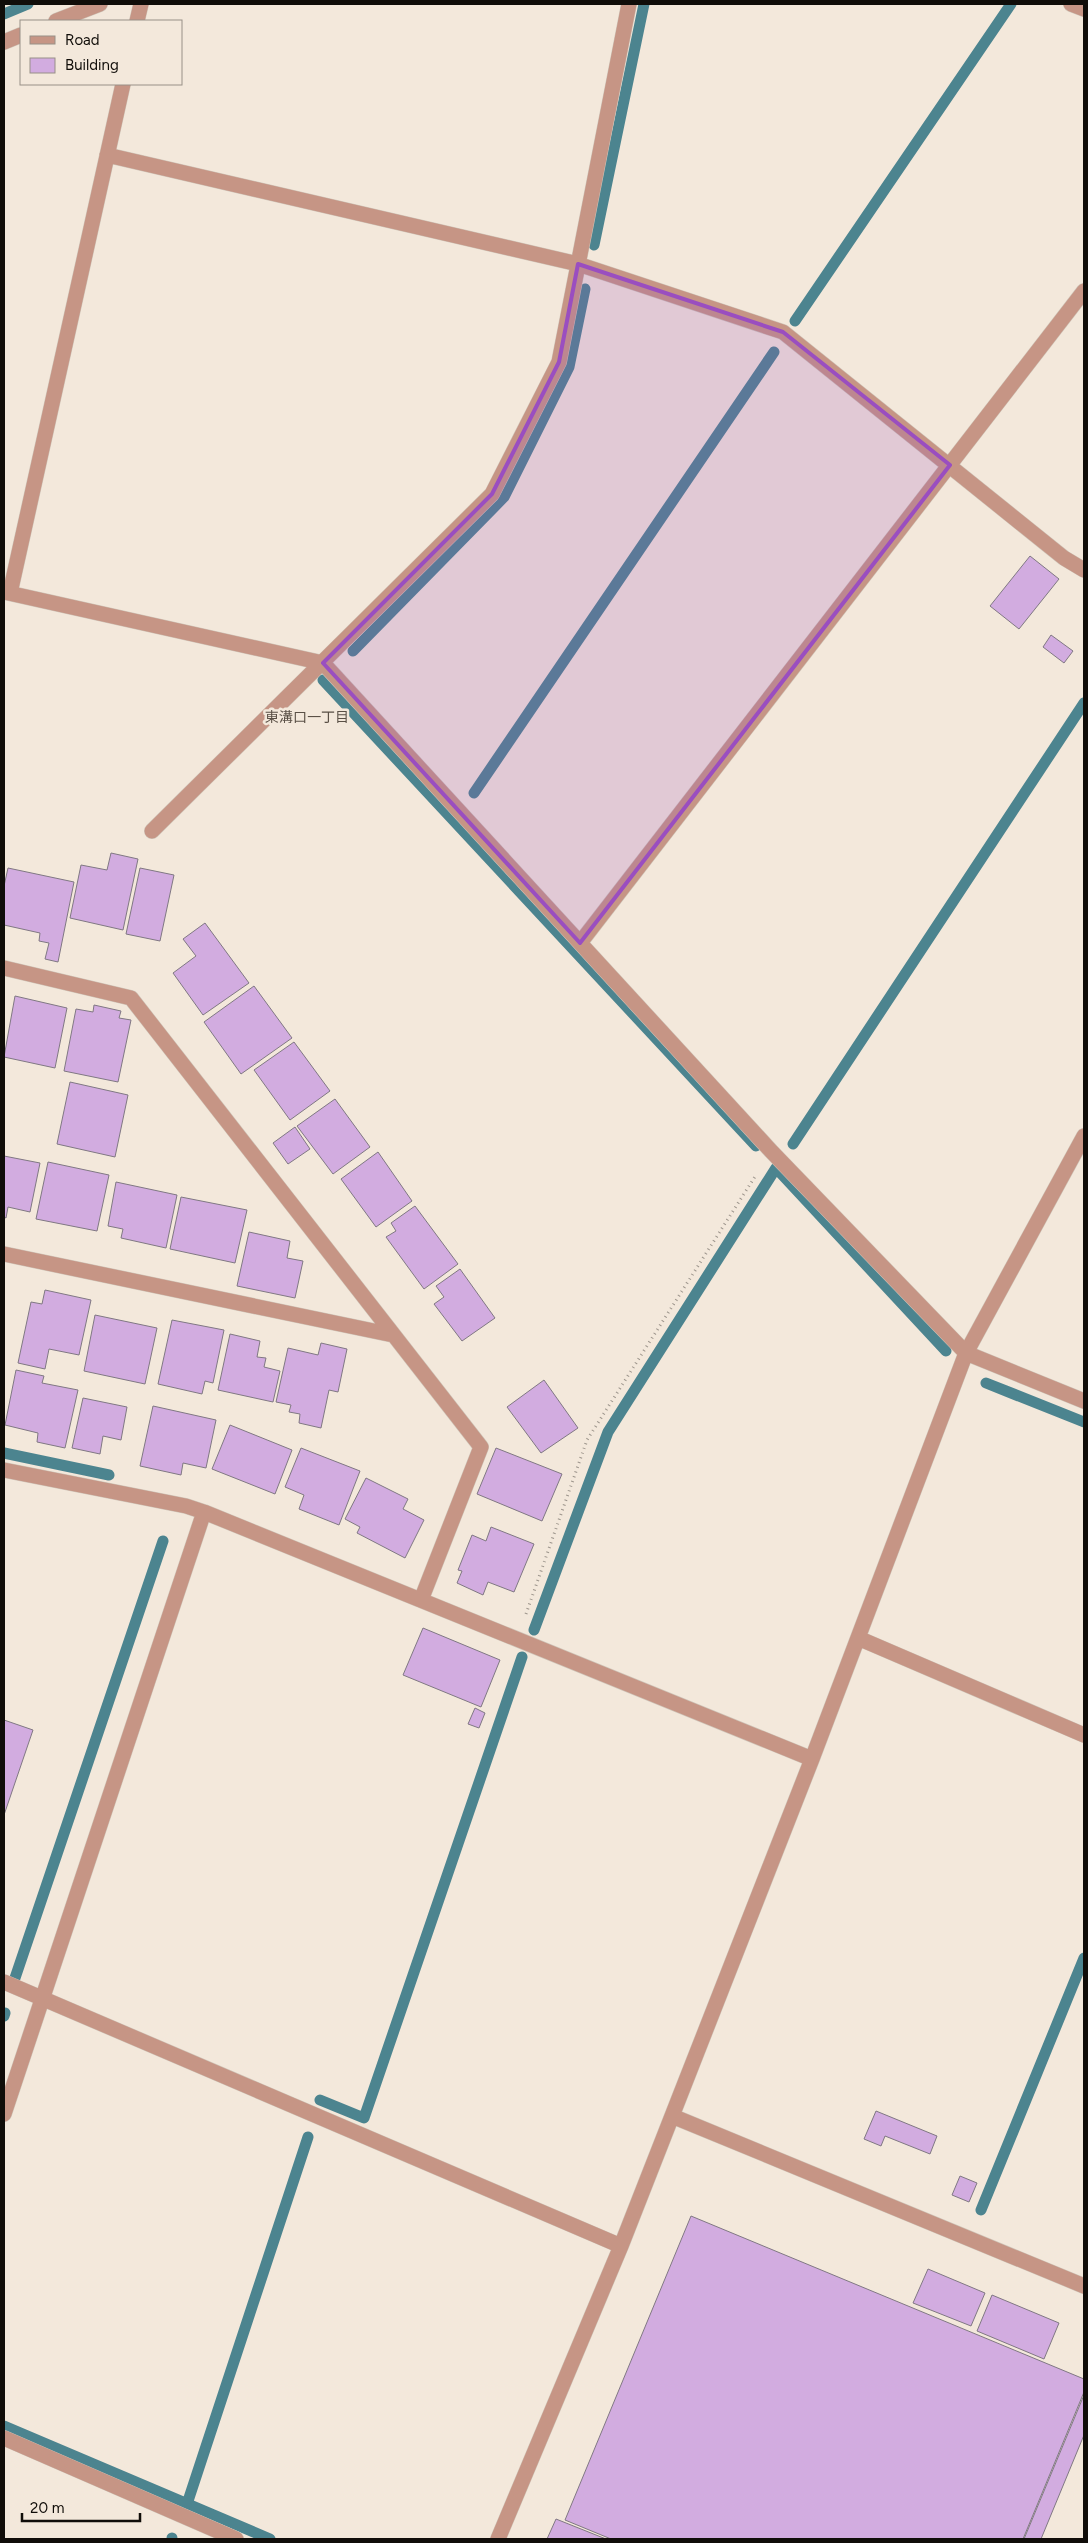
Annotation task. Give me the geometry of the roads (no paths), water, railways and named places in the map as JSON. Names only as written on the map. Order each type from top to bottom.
[{"type":"street","points":[[59,20],[100,4]]},
{"type":"street","points":[[137,20],[141,4]]},
{"type":"street","points":[[152,830],[492,494],[559,362],[629,4]]},
{"type":"street","points":[[1071,4],[1084,9]]},
{"type":"street","points":[[4,42],[20,35]]},
{"type":"street","points":[[123,85],[7,593],[323,663],[771,1151],[966,1353],[1084,1401]]},
{"type":"street","points":[[107,155],[578,264],[784,332],[950,464],[1064,558],[1084,570]]},
{"type":"street","points":[[580,942],[1084,291]]},
{"type":"street","points":[[4,968],[132,998],[481,1447],[421,1600]]},
{"type":"street","points":[[498,2539],[621,2246],[812,1758],[966,1353],[1084,1136]]},
{"type":"street","points":[[4,1254],[393,1335]]},
{"type":"street","points":[[4,1470],[186,1506],[204,1512],[812,1758]]},
{"type":"street","points":[[4,2114],[204,1512]]},
{"type":"street","points":[[858,1638],[1084,1735]]},
{"type":"street","points":[[4,1982],[621,2246]]},
{"type":"street","points":[[672,2116],[1084,2286]]},
{"type":"street","points":[[4,2438],[236,2539]]},
{"type":"waterway","points":[[4,14],[28,4]]},
{"type":"waterway","points":[[594,245],[644,4]]},
{"type":"waterway","points":[[795,321],[1011,4]]},
{"type":"waterway","points":[[353,651],[504,497],[569,367],[585,289]]},
{"type":"waterway","points":[[474,793],[774,352]]},
{"type":"waterway","points":[[323,680],[756,1146]]},
{"type":"waterway","points":[[793,1144],[1084,703]]},
{"type":"waterway","points":[[534,1630],[608,1432],[776,1168],[946,1351]]},
{"type":"waterway","points":[[986,1383],[1084,1422]]},
{"type":"waterway","points":[[4,1453],[109,1475]]},
{"type":"waterway","points":[[14,1981],[163,1541]]},
{"type":"waterway","points":[[320,2100],[364,2118],[522,1657]]},
{"type":"waterway","points":[[981,2210],[1084,1958]]},
{"type":"waterway","points":[[187,2504],[308,2137]]},
{"type":"waterway","points":[[4,2426],[270,2539]]},
{"type":"district","name":"東溝口一丁目","points":[[307,717]]}]
